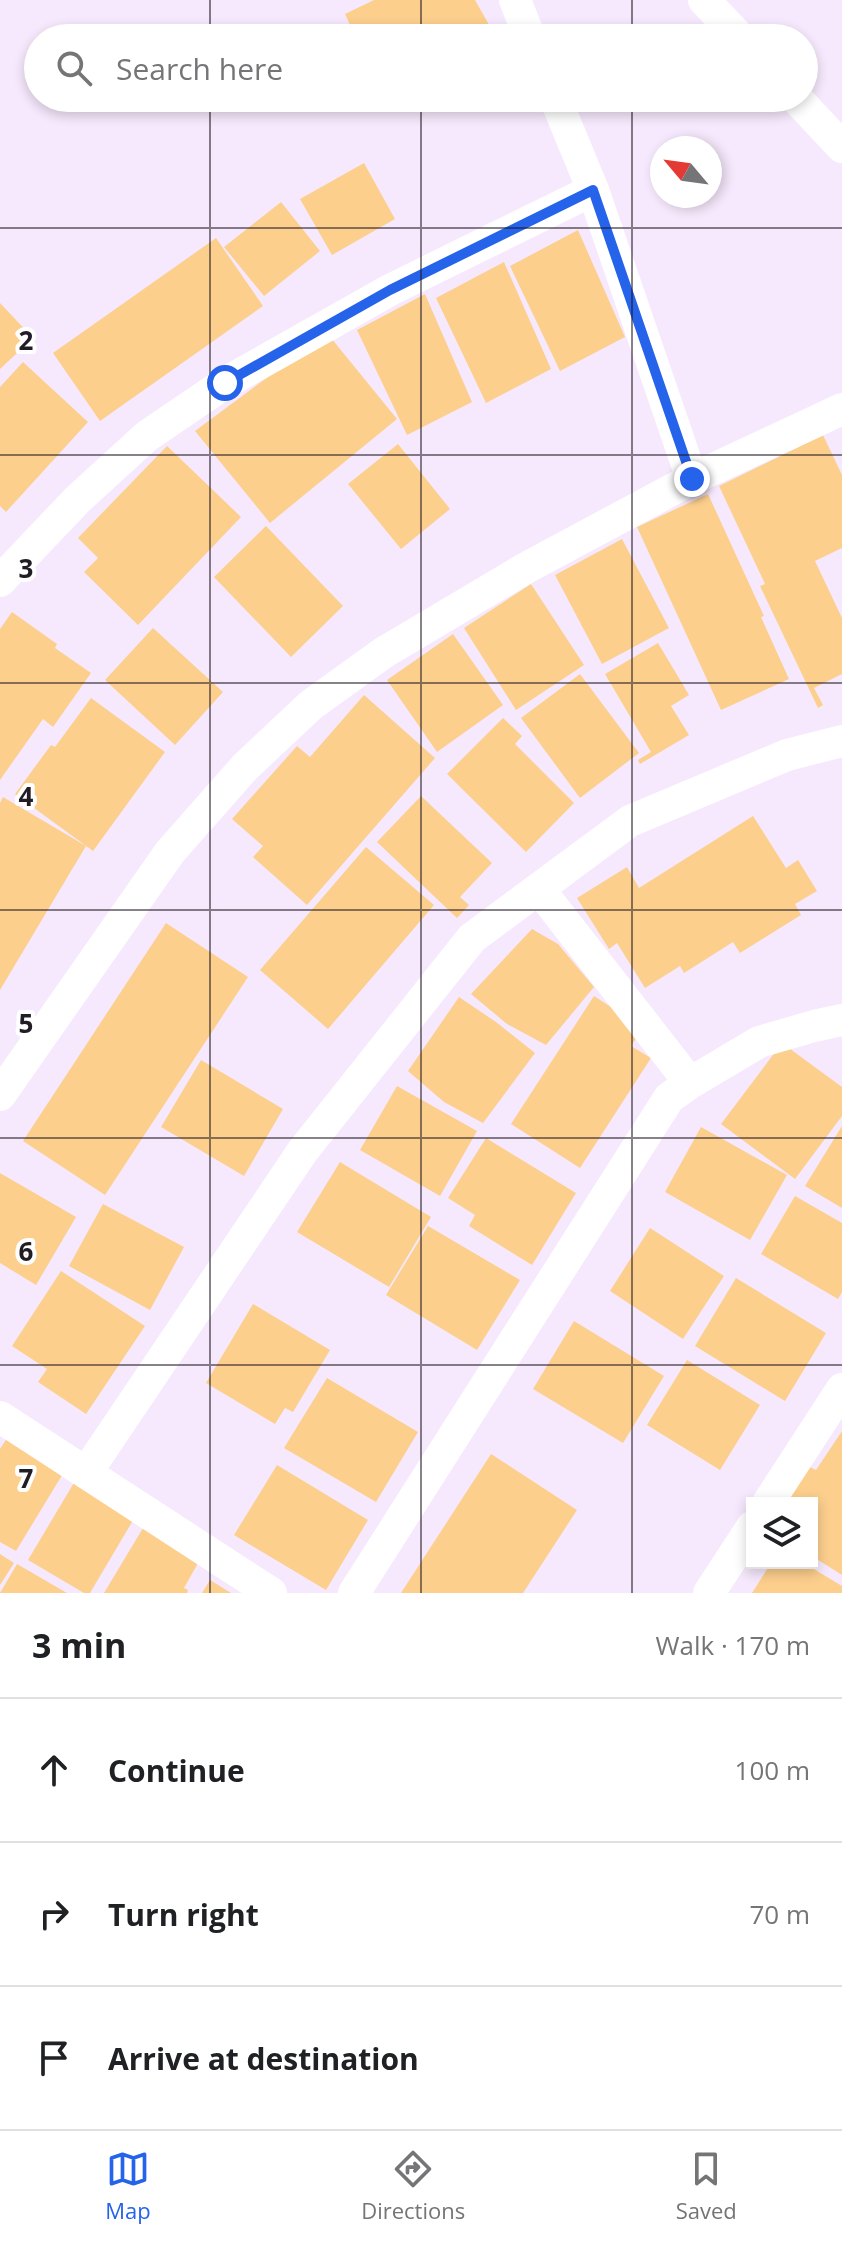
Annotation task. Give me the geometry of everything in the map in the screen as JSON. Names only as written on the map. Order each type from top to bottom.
[{"type":"street","points":[[515,0],[524,24]]},
{"type":"street","points":[[704,0],[727,24]]},
{"type":"street","points":[[561,112],[593,190],[692,479]]},
{"type":"street","points":[[809,112],[842,147]]},
{"type":"street","points":[[0,581],[78,499],[147,436],[225,383],[390,290],[593,190]]},
{"type":"street","points":[[0,1095],[170,852],[245,767],[311,705],[383,653],[513,575],[692,479],[842,409]]},
{"type":"street","points":[[86,1473],[302,1152],[472,938],[630,821],[787,755],[842,741]]},
{"type":"street","points":[[539,889],[690,1083]]},
{"type":"street","points":[[354,1593],[669,1098],[759,1042],[842,1020]]},
{"type":"street","points":[[772,1497],[842,1389]]},
{"type":"street","points":[[0,1417],[271,1593]]},
{"type":"street","points":[[709,1593],[746,1536]]},
{"type":"building","points":[[374,0],[475,0],[489,24],[350,24],[345,14]]},
{"type":"building","points":[[364,163],[395,219],[332,255],[300,199]]},
{"type":"building","points":[[281,202],[320,251],[264,296],[224,247]]},
{"type":"building","points":[[578,230],[625,337],[560,371],[510,266]]},
{"type":"building","points":[[216,238],[263,306],[100,421],[53,353]]},
{"type":"building","points":[[504,262],[551,369],[486,403],[436,298]]},
{"type":"building","points":[[425,294],[472,402],[407,435],[357,330]]},
{"type":"building","points":[[0,303],[33,338],[0,369]]},
{"type":"building","points":[[327,333],[397,419],[270,523],[195,431]]},
{"type":"building","points":[[23,362],[88,422],[6,512],[0,506],[0,387]]},
{"type":"building","points":[[823,435],[842,475],[842,548],[815,561],[842,618],[842,674],[814,688],[823,705],[818,708],[760,586],[765,584],[719,486]]},
{"type":"building","points":[[398,444],[450,509],[401,549],[348,484]]},
{"type":"building","points":[[167,446],[241,517],[138,625],[84,572],[98,558],[78,538]]},
{"type":"building","points":[[708,494],[789,679],[721,710],[637,527]]},
{"type":"building","points":[[266,526],[343,606],[291,657],[214,577]]},
{"type":"building","points":[[622,539],[669,628],[602,664],[555,575]]},
{"type":"building","points":[[531,584],[584,665],[516,710],[464,628]]},
{"type":"building","points":[[12,612],[91,673],[53,727],[43,719],[0,780],[0,629]]},
{"type":"building","points":[[153,628],[223,692],[175,745],[105,680]]},
{"type":"building","points":[[453,634],[503,705],[437,752],[387,680]]},
{"type":"building","points":[[658,643],[689,695],[671,706],[689,735],[640,764],[638,760],[651,752],[605,674]]},
{"type":"building","points":[[580,674],[639,753],[580,798],[521,718]]},
{"type":"building","points":[[364,695],[435,758],[307,905],[253,857],[263,846],[232,819],[297,746],[310,757]]},
{"type":"building","points":[[91,698],[165,752],[93,851],[15,794]]},
{"type":"building","points":[[503,718],[522,736],[515,744],[574,803],[526,852],[447,774]]},
{"type":"building","points":[[421,796],[492,863],[460,897],[469,905],[457,918],[377,842]]},
{"type":"building","points":[[3,797],[86,846],[0,990],[0,803]]},
{"type":"building","points":[[753,816],[786,868],[798,860],[817,891],[795,904],[801,915],[740,953],[733,942],[684,973],[680,966],[645,988],[617,943],[609,949],[577,898],[627,867],[639,888]]},
{"type":"building","points":[[366,847],[434,905],[328,1029],[260,970]]},
{"type":"building","points":[[166,923],[248,977],[105,1195],[23,1141]]},
{"type":"building","points":[[532,929],[558,944],[594,987],[546,1045],[507,1024],[471,994]]},
{"type":"building","points":[[594,996],[643,1028],[631,1046],[651,1058],[580,1168],[511,1124]]},
{"type":"building","points":[[459,997],[535,1053],[483,1123],[444,1102],[408,1071]]},
{"type":"building","points":[[782,1043],[842,1087],[842,1116],[795,1179],[721,1124]]},
{"type":"building","points":[[201,1060],[283,1109],[244,1176],[161,1127]]},
{"type":"building","points":[[397,1086],[477,1131],[440,1196],[360,1150]]},
{"type":"building","points":[[842,1126],[842,1208],[805,1186]]},
{"type":"building","points":[[701,1127],[787,1175],[750,1240],[665,1192]]},
{"type":"building","points":[[486,1138],[576,1193],[532,1265],[469,1226],[475,1215],[448,1198]]},
{"type":"building","points":[[340,1162],[431,1217],[389,1287],[297,1232]]},
{"type":"building","points":[[0,1173],[76,1217],[36,1285],[0,1263]]},
{"type":"building","points":[[795,1196],[842,1223],[842,1292],[838,1299],[761,1254]]},
{"type":"building","points":[[103,1204],[184,1247],[150,1310],[69,1266]]},
{"type":"building","points":[[428,1226],[520,1280],[477,1350],[386,1295]]},
{"type":"building","points":[[650,1228],[724,1276],[683,1339],[610,1291]]},
{"type":"building","points":[[61,1271],[145,1326],[86,1414],[38,1382],[47,1369],[12,1346]]},
{"type":"building","points":[[736,1278],[826,1333],[785,1401],[695,1346]]},
{"type":"building","points":[[253,1304],[330,1350],[293,1412],[285,1408],[275,1424],[206,1383]]},
{"type":"building","points":[[574,1321],[664,1376],[623,1443],[533,1389]]},
{"type":"building","points":[[687,1360],[760,1405],[720,1470],[647,1425]]},
{"type":"building","points":[[327,1378],[418,1432],[376,1502],[284,1448]]},
{"type":"building","points":[[842,1431],[842,1575],[818,1560],[818,1497],[790,1497],[810,1467],[816,1470]]},
{"type":"building","points":[[7,1438],[64,1472],[16,1551],[0,1542],[0,1449]]},
{"type":"building","points":[[491,1454],[577,1510],[523,1593],[401,1593]]},
{"type":"building","points":[[277,1465],[368,1520],[326,1590],[234,1535]]},
{"type":"building","points":[[75,1481],[135,1517],[90,1593],[84,1593],[28,1560]]},
{"type":"building","points":[[146,1523],[202,1556],[184,1588],[188,1590],[187,1593],[104,1593]]},
{"type":"building","points":[[0,1554],[14,1563],[0,1585]]},
{"type":"building","points":[[17,1564],[67,1593],[0,1593]]},
{"type":"building","points":[[767,1569],[814,1569],[842,1586],[842,1593],[752,1593]]},
{"type":"building","points":[[210,1580],[231,1593],[202,1593]]},
{"type":"route","points":[[225,383],[390,290],[593,190],[692,479]]}]
